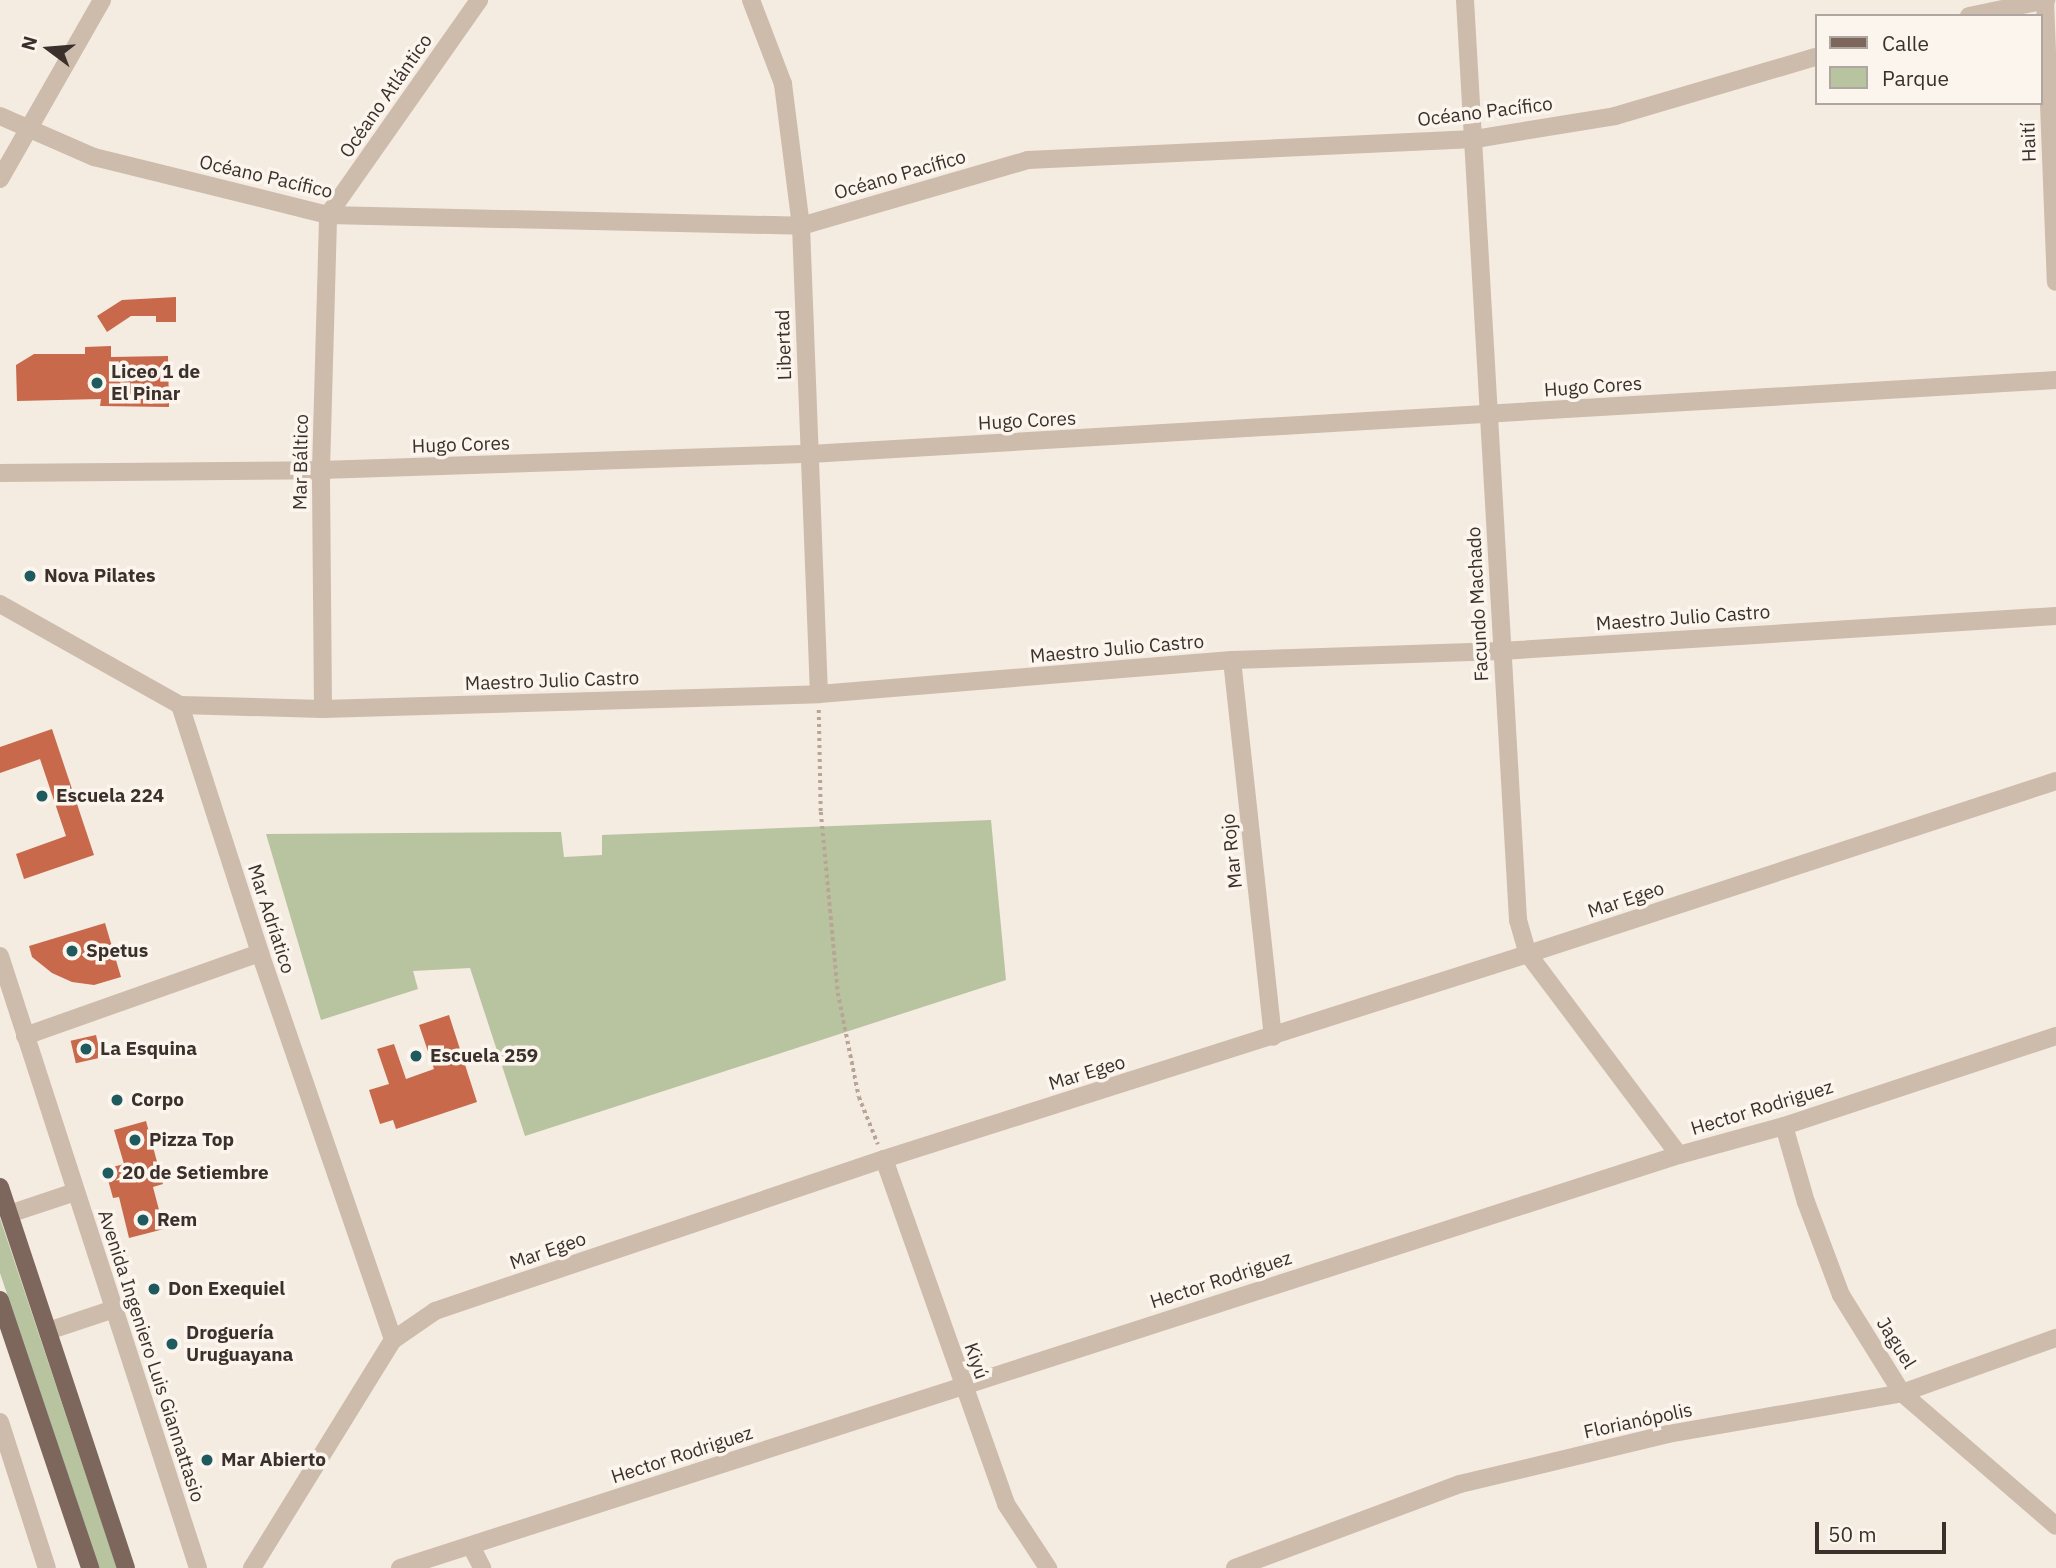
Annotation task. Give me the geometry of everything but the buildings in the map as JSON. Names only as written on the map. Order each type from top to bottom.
[{"type":"main road","points":[[0,1187],[127,1568]]},
{"type":"main road","points":[[0,1300],[90,1568]]},
{"type":"street","points":[[0,179],[102,0]]},
{"type":"street","name":"Océano Atlántico","points":[[328,215],[479,0]]},
{"type":"street","name":"Libertad","points":[[751,0],[783,84],[801,226],[818,694]]},
{"type":"street","name":"Facundo Machado","points":[[1465,0],[1518,920],[1528,954],[1679,1155]]},
{"type":"street","points":[[1978,14],[2045,0]]},
{"type":"street","name":"Haití","points":[[2045,0],[2056,282]]},
{"type":"street","name":"Océano Pacífico","points":[[0,116],[28,131],[94,157],[328,215],[801,226],[1028,160],[1475,139],[1615,116],[1814,58]]},
{"type":"street","name":"Mar Báltico","points":[[323,709],[321,470],[328,215]]},
{"type":"street","name":"Hugo Cores","points":[[0,473],[321,470],[810,454],[2056,380]]},
{"type":"street","points":[[0,604],[180,705]]},
{"type":"street","name":"Maestro Julio Castro","points":[[180,705],[323,709],[818,694],[1232,660],[1502,651],[2056,616]]},
{"type":"street","name":"Mar Rojo","points":[[1232,660],[1273,1037]]},
{"type":"street","name":"Mar Adríatico","points":[[180,705],[260,953],[393,1340]]},
{"type":"street","name":"Mar Egeo","points":[[252,1568],[393,1340],[435,1311],[884,1159],[1273,1037],[2056,780]]},
{"type":"street","points":[[24,1035],[260,953]]},
{"type":"street","name":"Avenida Ingeniero Luis Giannattasio","points":[[0,956],[6,997],[24,1035],[198,1568]]},
{"type":"street","name":"Hector Rodriguez","points":[[400,1568],[1679,1155],[1784,1126],[2056,1036]]},
{"type":"street","name":"Jaguel","points":[[1784,1126],[1806,1202],[1841,1295],[1902,1393],[2056,1526]]},
{"type":"street","name":"Kiyú","points":[[884,1159],[962,1386],[1006,1504],[1048,1568]]},
{"type":"street","points":[[9,1214],[75,1192]]},
{"type":"street","points":[[48,1331],[114,1310]]},
{"type":"street","name":"Florianópolis","points":[[1236,1568],[1460,1484],[1668,1434],[1902,1393],[2056,1338]]},
{"type":"street","points":[[0,1422],[47,1568]]},
{"type":"street","points":[[471,1546],[482,1568]]},
{"type":"path","points":[[818,694],[821,812],[838,993],[859,1097],[884,1159]]},
{"type":"green space","points":[[991,820],[1006,980],[525,1136],[470,968],[413,971],[418,989],[321,1020],[266,834],[561,832],[564,857],[602,855],[602,835]]},
{"type":"green space","points":[[0,1218],[117,1568],[99,1568],[0,1273]]},
{"type":"place","name":"Liceo 1 de El Pinar","points":[[97,383]]},
{"type":"place","name":"Nova Pilates","points":[[30,576]]},
{"type":"place","name":"Escuela 224","points":[[42,796]]},
{"type":"place","name":"Spetus","points":[[72,951]]},
{"type":"place","name":"La Esquina","points":[[86,1049]]},
{"type":"place","name":"Escuela 259","points":[[416,1056]]},
{"type":"place","name":"Corpo","points":[[117,1100]]},
{"type":"place","name":"Pizza Top","points":[[135,1140]]},
{"type":"place","name":"20 de Setiembre","points":[[108,1173]]},
{"type":"place","name":"Rem","points":[[143,1220]]},
{"type":"place","name":"Don Exequiel","points":[[154,1289]]},
{"type":"place","name":"Droguería Uruguayana","points":[[172,1344]]},
{"type":"place","name":"Mar Abierto","points":[[207,1460]]}]
